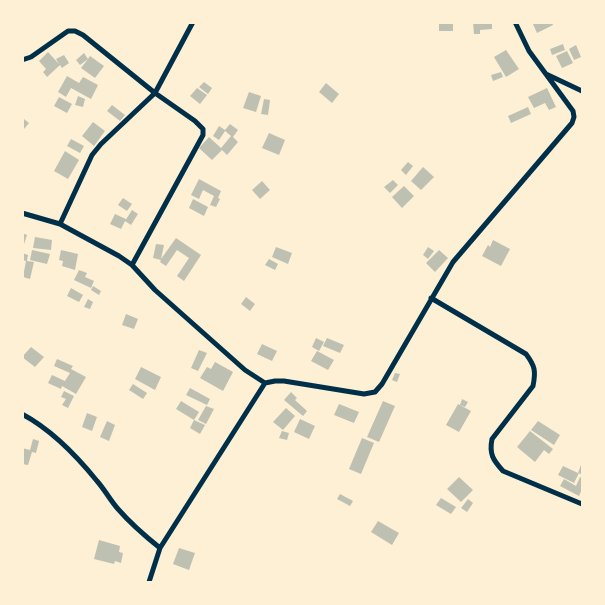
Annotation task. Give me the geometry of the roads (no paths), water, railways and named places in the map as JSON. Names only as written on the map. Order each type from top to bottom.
[{"type":"street","points":[[60,224],[92,155],[101,144],[155,93],[193,22]]},
{"type":"street","points":[[22,213],[60,224],[132,265],[155,290],[245,370],[265,383],[284,382],[364,394],[375,392],[382,384],[452,262],[572,123],[573,111],[529,51],[515,22]]},
{"type":"street","points":[[22,60],[31,57],[68,31],[75,31],[84,35],[155,93],[204,129],[203,135],[132,265]]},
{"type":"street","points":[[546,74],[582,91]]},
{"type":"street","points":[[431,298],[526,354],[534,364],[535,376],[533,386],[492,439],[490,448],[494,461],[503,471],[582,504]]},
{"type":"street","points":[[149,582],[160,548],[265,383]]},
{"type":"street","points":[[22,414],[36,421],[52,433],[98,481],[108,497],[129,521],[160,548]]}]
